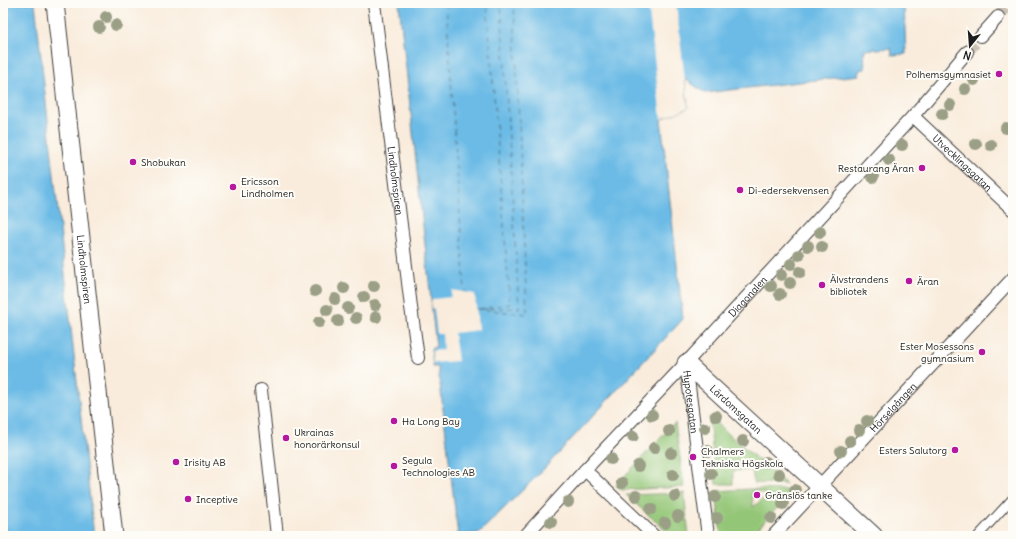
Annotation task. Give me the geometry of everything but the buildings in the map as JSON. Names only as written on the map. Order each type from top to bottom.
[{"type":"street","name":"Lindholmspiren","points":[[55,3],[114,536]]},
{"type":"street","name":"Lindholmspiren","points":[[374,3],[418,358]]},
{"type":"street","points":[[981,36],[998,17]]},
{"type":"street","name":"Diagonalen","points":[[525,536],[912,116],[967,52]]},
{"type":"street","name":"Utvecklingsgatan","points":[[912,116],[1013,210]]},
{"type":"street","name":"Hörselgången","points":[[773,536],[1013,278]]},
{"type":"street","name":"Lärdomsgatan","points":[[686,363],[874,536]]},
{"type":"street","name":"Hypotesgatan","points":[[686,363],[708,536]]},
{"type":"street","points":[[261,390],[277,536]]},
{"type":"street","points":[[585,470],[654,536]]},
{"type":"lane","points":[[978,536],[1013,498]]},
{"type":"green space","points":[[709,417],[786,484],[754,483],[752,470],[733,471],[733,484],[716,484]]},
{"type":"green space","points":[[675,423],[684,487],[622,490],[616,485]]},
{"type":"green space","points":[[750,489],[785,490],[790,494],[751,536],[721,536],[716,491]],"holes":[[[752,490],[768,495],[753,507]]]},
{"type":"green space","points":[[684,493],[689,536],[672,536],[626,495]]},
{"type":"water","points":[[3,3],[35,3],[94,536],[3,536]]},
{"type":"water","points":[[399,3],[904,3],[906,54],[892,55],[891,48],[864,50],[865,69],[859,70],[859,75],[705,93],[685,79],[688,108],[661,119],[683,319],[541,472],[479,533],[458,535],[438,367],[433,367],[431,348],[436,347]]},
{"type":"pier","points":[[648,3],[676,3],[688,108],[661,119]]},
{"type":"pier","points":[[452,290],[475,294],[478,330],[454,333],[458,361],[433,363],[432,351],[443,350],[442,334],[437,334],[434,309],[432,308],[431,301],[434,299],[451,297]]},
{"type":"ferry route","points":[[446,3],[465,292]]},
{"type":"ferry route","points":[[479,309],[510,304],[487,3]]},
{"type":"ferry route","points":[[481,309],[519,308],[501,3]]},
{"type":"ferry route","points":[[476,309],[527,314],[514,3]]},
{"type":"tunnel","points":[[998,17],[1010,3]]},
{"type":"tunnel","points":[[967,52],[981,36]]},
{"type":"place","name":"Polhemsgymnasiet","points":[[999,74]]},
{"type":"place","name":"Shobukan","points":[[133,162]]},
{"type":"place","name":"Restaurang Äran","points":[[922,168]]},
{"type":"place","name":"Ericsson Lindholmen","points":[[233,187]]},
{"type":"place","name":"Di-edersekvensen","points":[[740,190]]},
{"type":"place","name":"Äran","points":[[909,281]]},
{"type":"place","name":"Älvstrandens bibliotek","points":[[822,285]]},
{"type":"place","name":"Ester Mosessons gymnasium","points":[[982,352]]},
{"type":"place","name":"Ha Long Bay","points":[[394,421]]},
{"type":"place","name":"Ukrainas honorärkonsul","points":[[286,438]]},
{"type":"place","name":"Esters Salutorg","points":[[955,450]]},
{"type":"place","name":"Chalmers Tekniska Högskola","points":[[693,457]]},
{"type":"place","name":"Irisity AB","points":[[176,462]]},
{"type":"place","name":"Segula Technologies AB","points":[[394,466]]},
{"type":"place","name":"Gränslös tanke","points":[[757,495]]},
{"type":"place","name":"Inceptive","points":[[188,499]]}]
